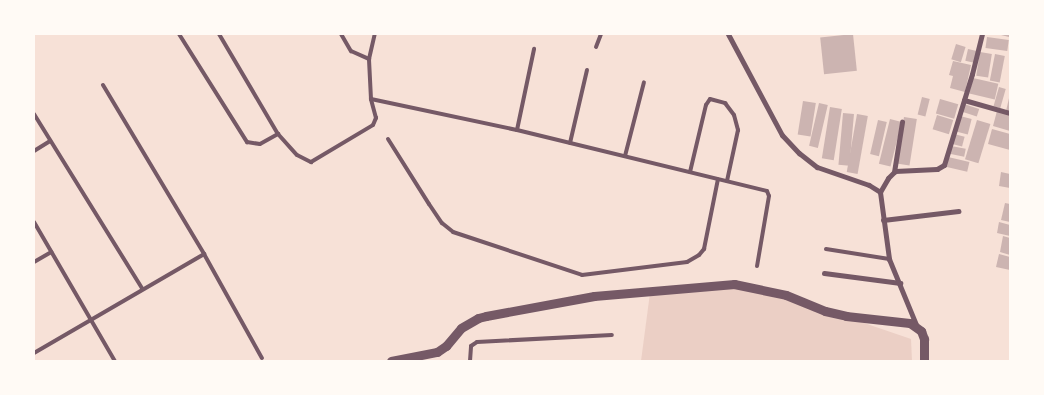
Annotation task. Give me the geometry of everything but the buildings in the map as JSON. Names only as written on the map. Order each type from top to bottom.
[{"type":"street","points":[[728,34],[782,135],[799,153],[818,167],[880,192]]},
{"type":"street","points":[[894,172],[942,167],[964,100],[982,34]]},
{"type":"street","points":[[964,100],[1010,113]]},
{"type":"street","points":[[902,122],[894,172],[880,192],[889,259],[917,326],[924,338],[924,361]]},
{"type":"street","points":[[883,220],[958,211]]},
{"type":"street","points":[[824,274],[900,283]]},
{"type":"street","points":[[391,361],[437,352],[461,328],[478,318],[486,316],[594,296],[703,285],[734,284],[760,288],[786,295],[825,311],[846,316],[902,321],[917,326]]},
{"type":"lane","points":[[179,34],[247,142],[253,145],[260,144],[278,134]]},
{"type":"lane","points":[[219,34],[278,134],[297,156],[311,162],[373,125],[376,118],[371,98],[369,59],[375,34]]},
{"type":"lane","points":[[341,34],[351,52],[369,59]]},
{"type":"lane","points":[[596,47],[601,34]]},
{"type":"lane","points":[[517,130],[534,49]]},
{"type":"lane","points":[[570,143],[586,70]]},
{"type":"lane","points":[[625,156],[644,82]]},
{"type":"lane","points":[[103,84],[204,254],[262,358]]},
{"type":"lane","points":[[371,98],[517,130],[767,191],[769,196],[757,266]]},
{"type":"lane","points":[[690,172],[706,104],[710,99],[725,103],[734,115],[738,130],[727,181]]},
{"type":"lane","points":[[34,114],[142,288]]},
{"type":"lane","points":[[388,139],[433,211],[442,223],[453,232],[582,275],[687,262],[699,255],[704,249],[718,179]]},
{"type":"lane","points":[[34,151],[50,141]]},
{"type":"lane","points":[[34,222],[92,318],[115,361]]},
{"type":"lane","points":[[826,249],[889,259]]},
{"type":"lane","points":[[34,262],[51,252]]},
{"type":"lane","points":[[34,353],[142,288],[204,254]]},
{"type":"lane","points":[[470,361],[471,346],[477,342],[612,335]]},
{"type":"shaded area","points":[[718,285],[791,298],[911,339],[912,361],[641,361],[650,293]]}]
